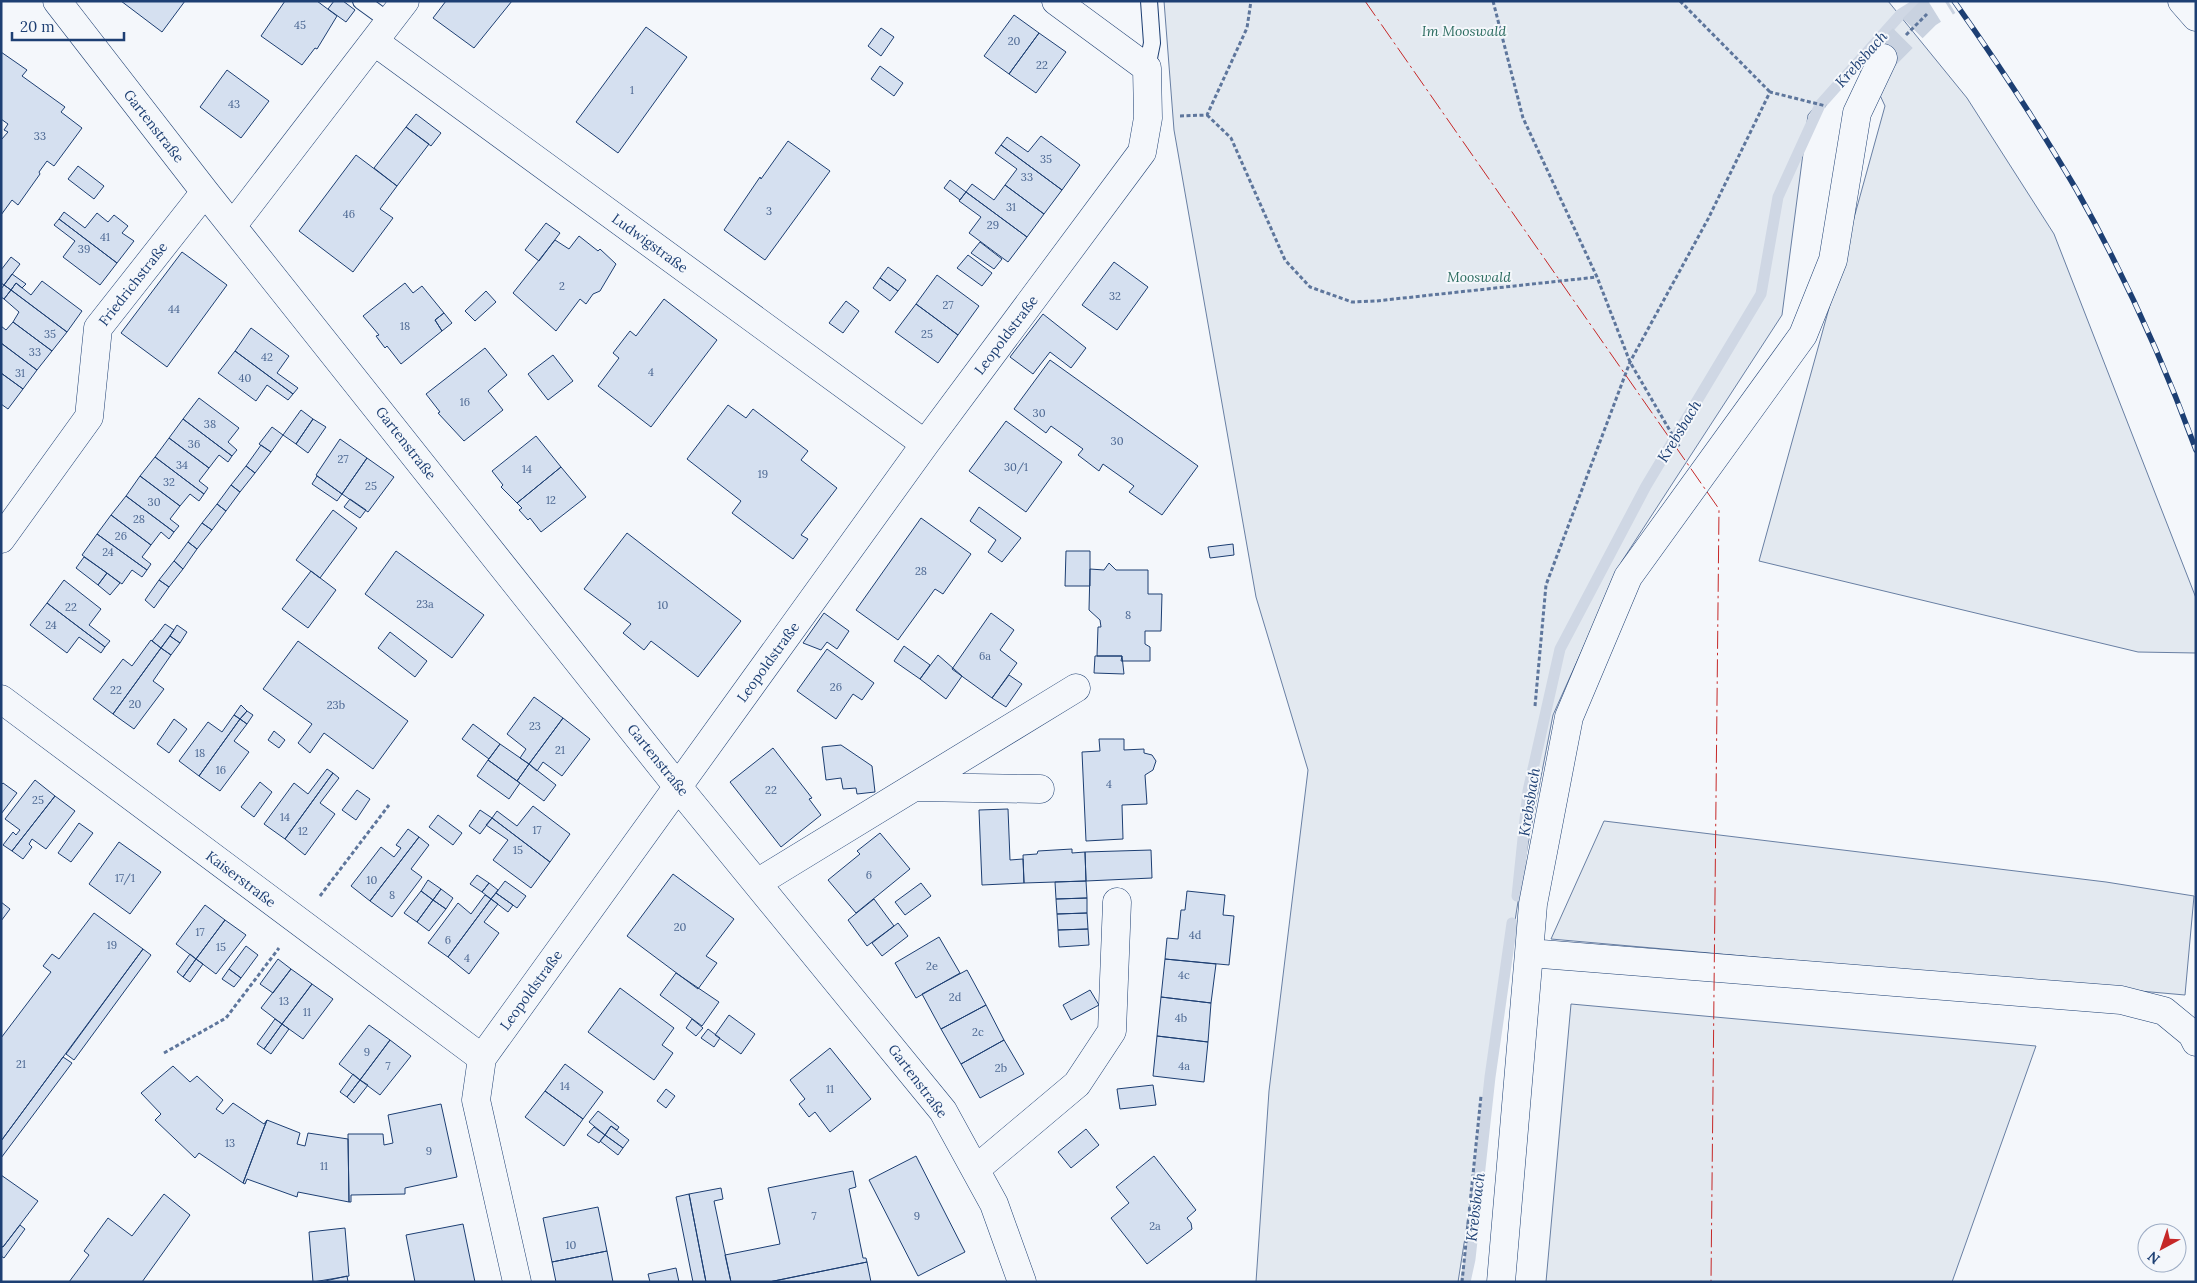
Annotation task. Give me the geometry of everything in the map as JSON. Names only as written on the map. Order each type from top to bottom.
[{"type":"street","name":"Gartenstraße","points":[[57,1],[205,192],[678,786],[943,1111],[994,1204],[1022,1282]]},
{"type":"street","points":[[1056,1],[1147,68]]},
{"type":"street","points":[[2182,1],[2196,17]]},
{"type":"street","points":[[233,225],[390,22]]},
{"type":"street","name":"Ludwigstraße","points":[[390,22],[925,444]]},
{"type":"street","points":[[1501,1282],[1533,904],[1569,717],[1628,577],[1802,335],[1833,260],[1857,113],[1883,58]]},
{"type":"street","name":"Leopoldstraße","points":[[517,1282],[476,1100],[482,1058],[925,444],[1142,152],[1148,118],[1147,68]]},
{"type":"street","name":"Friedrichstraße","points":[[1,539],[90,417],[98,328],[205,192]]},
{"type":"street","points":[[758,883],[1076,688]]},
{"type":"street","name":"Kaiserstraße","points":[[1,699],[482,1058]]},
{"type":"street","points":[[915,787],[1040,789]]},
{"type":"street","points":[[976,1169],[1077,1084],[1112,1031],[1117,902]]},
{"type":"street","points":[[1529,953],[2121,1000],[2164,1011],[2192,1034],[2196,1042]]},
{"type":"lane","points":[[361,1],[390,22]]},
{"type":"lane","points":[[1147,68],[1152,43],[1149,1]]},
{"type":"path","points":[[1207,115],[1247,28],[1251,1]]},
{"type":"path","points":[[1494,1],[1523,118],[1597,277],[1630,362],[1698,478]]},
{"type":"path","points":[[1680,1],[1770,92]]},
{"type":"path","points":[[1148,118],[1207,115],[1231,138],[1285,260],[1310,287],[1352,302],[1597,277]]},
{"type":"path","points":[[164,1053],[226,1018],[389,805]]},
{"type":"green space","name":"Mooswald","points":[[1164,1],[1888,1],[1967,98],[2054,234],[2196,598],[2196,653],[2138,652],[1759,561],[1885,106],[1872,78],[1850,65],[1808,115],[1782,315],[1622,561],[1553,715],[1523,870],[1458,1282],[1256,1282],[1269,1091],[1308,770],[1256,597],[1174,130]]},
{"type":"green space","points":[[1604,821],[2106,882],[2194,896],[2185,995],[1551,939]]},
{"type":"green space","points":[[1571,1004],[2036,1046],[1952,1282],[1546,1282]]},
{"type":"building","points":[[121,1],[185,1],[162,32]]},
{"type":"building","points":[[285,1],[317,1],[337,16],[317,49],[315,48],[302,65],[261,36]]},
{"type":"building","points":[[334,1],[343,1],[355,10],[346,22],[328,9]]},
{"type":"building","points":[[446,1],[512,1],[474,48],[433,18]]},
{"type":"building","points":[[1014,15],[1039,33],[1009,74],[984,56]]},
{"type":"building","points":[[646,27],[687,57],[618,153],[576,122]]},
{"type":"building","points":[[881,28],[894,37],[881,56],[868,46]]},
{"type":"building","points":[[1039,33],[1066,52],[1036,93],[1009,74]]},
{"type":"building","points":[[1,52],[27,70],[22,76],[65,107],[61,112],[82,128],[54,166],[47,161],[18,205],[12,200],[1,215],[1,140],[8,132],[4,130],[8,124],[1,119]]},
{"type":"building","points":[[880,66],[903,83],[894,96],[871,79]]},
{"type":"building","points":[[227,70],[269,101],[241,138],[200,107]]},
{"type":"building","points":[[416,114],[441,133],[431,146],[406,127]]},
{"type":"building","points":[[406,127],[429,144],[397,186],[374,168]]},
{"type":"building","points":[[1041,136],[1080,165],[1062,190],[1001,145],[1007,137],[1028,152]]},
{"type":"building","points":[[788,141],[830,171],[765,260],[724,230],[760,177],[761,179]]},
{"type":"building","points":[[1001,145],[1062,190],[1044,214],[1005,185],[1017,169],[995,153]]},
{"type":"building","points":[[356,155],[397,186],[380,209],[393,218],[353,272],[299,231]]},
{"type":"building","points":[[78,166],[104,186],[94,199],[68,179]]},
{"type":"building","points":[[950,180],[966,192],[960,200],[944,188]]},
{"type":"building","points":[[972,184],[994,200],[1005,185],[1044,214],[1027,237],[966,192]]},
{"type":"building","points":[[966,192],[1027,237],[1008,262],[969,233],[981,217],[959,201]]},
{"type":"building","points":[[64,212],[85,228],[97,213],[108,222],[114,215],[128,226],[122,233],[134,241],[117,263],[59,219]]},
{"type":"building","points":[[59,219],[117,263],[100,285],[63,257],[75,241],[54,225]]},
{"type":"building","points":[[546,223],[560,233],[539,261],[525,250]]},
{"type":"building","points":[[579,236],[598,251],[600,249],[616,264],[600,291],[593,294],[586,304],[580,299],[556,331],[513,293],[555,240],[569,249]]},
{"type":"building","points":[[980,242],[1002,259],[994,269],[971,253]]},
{"type":"building","points":[[182,252],[227,285],[167,367],[121,333]]},
{"type":"building","points":[[968,255],[992,273],[982,286],[957,268]]},
{"type":"building","points":[[11,257],[20,264],[4,285],[1,283],[1,270]]},
{"type":"building","points":[[1114,262],[1148,287],[1117,330],[1082,305]]},
{"type":"building","points":[[888,267],[906,280],[898,291],[880,278]]},
{"type":"building","points":[[12,274],[26,284],[22,288],[16,283],[11,290],[4,285]]},
{"type":"building","points":[[937,275],[979,306],[958,335],[916,304]]},
{"type":"building","points":[[880,278],[898,291],[890,301],[873,288]]},
{"type":"building","points":[[42,281],[82,311],[67,332],[11,290],[16,283],[31,295]]},
{"type":"building","points":[[405,283],[413,293],[422,286],[444,313],[435,320],[442,331],[401,364],[387,346],[385,348],[376,336],[379,335],[363,316]]},
{"type":"building","points":[[4,285],[11,290],[4,299],[1,297],[1,289]]},
{"type":"building","points":[[11,290],[67,332],[52,351],[13,322],[19,312],[4,299]]},
{"type":"building","points":[[486,291],[496,302],[475,321],[465,311]]},
{"type":"building","points":[[664,299],[717,340],[651,427],[598,386],[619,358],[613,353],[630,331],[636,336]]},
{"type":"building","points":[[846,301],[859,311],[843,333],[829,323]]},
{"type":"building","points":[[916,304],[958,335],[938,363],[895,332]]},
{"type":"building","points":[[444,313],[452,323],[442,331],[435,320]]},
{"type":"building","points":[[1043,314],[1086,348],[1071,368],[1050,352],[1033,374],[1010,357]]},
{"type":"building","points":[[13,322],[52,351],[37,370],[1,343],[1,326],[6,330]]},
{"type":"building","points":[[251,328],[289,356],[277,373],[298,388],[293,394],[235,351]]},
{"type":"building","points":[[1,343],[37,370],[23,389],[1,373]]},
{"type":"building","points":[[485,348],[507,375],[488,391],[503,410],[464,441],[438,413],[440,412],[426,394]]},
{"type":"building","points":[[235,351],[293,394],[288,400],[267,385],[256,401],[218,373]]},
{"type":"building","points":[[553,355],[573,381],[548,400],[528,374]]},
{"type":"building","points":[[1050,360],[1198,466],[1162,515],[1129,492],[1134,486],[1103,464],[1099,471],[1078,455],[1083,449],[1051,426],[1046,433],[1014,409]]},
{"type":"building","points":[[1,373],[23,389],[8,409],[1,404]]},
{"type":"building","points":[[199,398],[239,428],[228,442],[237,450],[232,456],[183,419]]},
{"type":"building","points":[[728,405],[746,418],[753,409],[808,451],[801,460],[837,488],[801,535],[808,539],[793,559],[732,513],[741,501],[687,459]]},
{"type":"building","points":[[301,410],[313,419],[296,444],[283,435]]},
{"type":"building","points":[[183,419],[232,456],[228,462],[219,455],[209,468],[169,438]]},
{"type":"building","points":[[313,419],[326,427],[308,453],[296,444]]},
{"type":"building","points":[[1006,421],[1062,462],[1026,512],[969,471]]},
{"type":"building","points":[[272,427],[283,435],[271,452],[259,444]]},
{"type":"building","points":[[536,436],[561,467],[517,503],[501,487],[503,485],[492,471]]},
{"type":"building","points":[[169,438],[209,468],[199,481],[208,488],[204,494],[155,457]]},
{"type":"building","points":[[340,439],[367,458],[342,494],[316,475]]},
{"type":"building","points":[[261,445],[271,452],[255,473],[246,466]]},
{"type":"building","points":[[155,457],[204,494],[199,501],[190,494],[180,506],[140,476]]},
{"type":"building","points":[[367,458],[394,477],[368,512],[342,494]]},
{"type":"building","points":[[246,466],[255,473],[240,492],[231,485]]},
{"type":"building","points":[[561,467],[586,497],[541,532],[530,518],[528,520],[519,510],[522,508],[517,503]]},
{"type":"building","points":[[140,476],[180,506],[170,519],[179,526],[174,532],[126,496]]},
{"type":"building","points":[[317,476],[342,494],[337,501],[312,484]]},
{"type":"building","points":[[231,485],[240,492],[226,511],[217,504]]},
{"type":"building","points":[[126,496],[174,532],[169,539],[161,532],[151,545],[111,515]]},
{"type":"building","points":[[350,499],[366,510],[360,518],[344,507]]},
{"type":"building","points":[[217,504],[226,511],[212,530],[202,523]]},
{"type":"building","points":[[979,507],[1021,538],[1002,562],[988,552],[996,540],[970,521]]},
{"type":"building","points":[[333,510],[357,528],[320,578],[296,560]]},
{"type":"building","points":[[111,515],[151,545],[142,557],[151,564],[147,570],[97,534]]},
{"type":"building","points":[[921,518],[971,554],[943,594],[935,589],[898,640],[856,610]]},
{"type":"building","points":[[202,523],[212,530],[197,549],[188,542]]},
{"type":"building","points":[[627,533],[741,621],[698,677],[651,641],[644,650],[623,633],[631,624],[584,589]]},
{"type":"building","points":[[97,534],[147,570],[142,577],[132,570],[122,584],[82,555]]},
{"type":"building","points":[[188,542],[197,549],[183,569],[174,561]]},
{"type":"building","points":[[1233,544],[1234,555],[1210,558],[1208,547]]},
{"type":"building","points":[[396,551],[484,615],[452,658],[365,594]]},
{"type":"building","points":[[1066,551],[1090,551],[1090,586],[1065,586]]},
{"type":"building","points":[[84,557],[107,573],[98,585],[76,568]]},
{"type":"building","points":[[174,561],[183,569],[169,587],[159,580]]},
{"type":"building","points":[[1109,563],[1116,570],[1148,570],[1148,594],[1162,594],[1161,631],[1145,631],[1145,644],[1150,647],[1150,661],[1121,661],[1122,656],[1097,656],[1098,627],[1101,627],[1100,620],[1089,610],[1090,569],[1104,570]]},
{"type":"building","points":[[311,571],[336,590],[308,628],[282,609]]},
{"type":"building","points":[[107,573],[120,583],[110,595],[98,585]]},
{"type":"building","points":[[64,580],[101,609],[89,625],[110,641],[105,647],[47,603]]},
{"type":"building","points":[[159,580],[169,587],[154,608],[145,600]]},
{"type":"building","points":[[47,603],[105,647],[101,653],[79,637],[67,653],[30,625]]},
{"type":"building","points":[[824,613],[849,631],[837,649],[827,642],[821,650],[803,643]]},
{"type":"building","points":[[991,613],[1014,630],[1000,650],[1017,663],[992,698],[952,669]]},
{"type":"building","points":[[165,624],[174,630],[161,648],[152,641]]},
{"type":"building","points":[[177,625],[187,632],[180,643],[170,636]]},
{"type":"building","points":[[390,632],[427,661],[415,677],[378,648]]},
{"type":"building","points":[[170,636],[180,643],[171,655],[161,648]]},
{"type":"building","points":[[151,640],[161,648],[113,714],[93,699],[123,659],[132,666]]},
{"type":"building","points":[[298,641],[408,721],[373,769],[324,733],[310,753],[298,743],[312,724],[263,689]]},
{"type":"building","points":[[904,646],[930,665],[920,679],[894,661]]},
{"type":"building","points":[[161,648],[171,655],[153,681],[164,689],[134,729],[113,714]]},
{"type":"building","points":[[827,649],[874,683],[862,700],[853,694],[836,719],[797,691]]},
{"type":"building","points":[[938,655],[962,676],[946,699],[920,679]]},
{"type":"building","points":[[1095,656],[1122,656],[1124,674],[1094,673]]},
{"type":"building","points":[[1009,675],[1022,684],[1006,707],[992,698]]},
{"type":"building","points":[[534,697],[563,718],[529,764],[520,758],[526,749],[507,734]]},
{"type":"building","points":[[241,705],[247,711],[240,719],[234,715]]},
{"type":"building","points":[[247,711],[253,715],[247,724],[240,719]]},
{"type":"building","points":[[234,715],[240,719],[199,776],[179,761],[208,722],[222,732]]},
{"type":"building","points":[[563,718],[590,739],[562,776],[543,762],[537,771],[529,764]]},
{"type":"building","points":[[174,719],[187,729],[169,753],[157,744]]},
{"type":"building","points":[[240,719],[247,724],[234,741],[249,752],[220,791],[199,776]]},
{"type":"building","points":[[473,724],[500,744],[489,759],[462,739]]},
{"type":"building","points":[[274,731],[285,740],[279,748],[268,740]]},
{"type":"building","points":[[1099,739],[1124,739],[1124,750],[1144,749],[1144,753],[1152,755],[1156,761],[1153,770],[1145,775],[1147,804],[1122,805],[1123,839],[1086,841],[1082,752],[1100,751]]},
{"type":"building","points":[[500,744],[529,764],[517,781],[488,760]]},
{"type":"building","points":[[841,745],[872,766],[875,792],[857,794],[856,788],[843,789],[841,778],[826,780],[822,747]]},
{"type":"building","points":[[773,748],[812,798],[809,799],[821,815],[781,847],[730,782]]},
{"type":"building","points":[[488,760],[520,783],[509,799],[477,776]]},
{"type":"building","points":[[529,764],[556,785],[544,801],[517,781]]},
{"type":"building","points":[[327,769],[333,773],[285,839],[264,824],[294,783],[308,794]]},
{"type":"building","points":[[333,773],[339,778],[320,803],[335,814],[305,855],[285,839]]},
{"type":"building","points":[[35,780],[55,796],[12,851],[3,845],[13,832],[16,835],[20,830],[5,819]]},
{"type":"building","points":[[260,782],[272,792],[254,817],[241,807]]},
{"type":"building","points":[[3,783],[17,793],[1,814],[1,785]]},
{"type":"building","points":[[357,790],[370,799],[356,820],[342,810]]},
{"type":"building","points":[[55,796],[75,811],[46,849],[32,839],[29,844],[32,847],[23,859],[12,851]]},
{"type":"building","points":[[533,806],[570,834],[550,862],[492,818],[497,811],[517,826]]},
{"type":"building","points":[[1008,809],[1010,860],[1023,859],[1024,883],[982,885],[979,810]]},
{"type":"building","points":[[480,810],[492,818],[480,834],[469,826]]},
{"type":"building","points":[[438,815],[462,833],[453,845],[429,827]]},
{"type":"building","points":[[492,818],[550,862],[531,888],[493,860],[508,840],[486,825]]},
{"type":"building","points":[[79,823],[93,833],[71,862],[58,853]]},
{"type":"building","points":[[408,829],[419,837],[370,901],[351,886],[381,847],[394,857],[401,848],[396,845]]},
{"type":"building","points":[[880,833],[910,869],[856,913],[828,880],[860,854],[857,851]]},
{"type":"building","points":[[419,837],[429,845],[411,869],[422,877],[392,917],[370,901]]},
{"type":"building","points":[[119,842],[161,872],[130,914],[89,884]]},
{"type":"building","points":[[1072,849],[1072,853],[1085,852],[1086,881],[1024,883],[1023,855],[1037,854],[1038,851]]},
{"type":"building","points":[[1151,850],[1152,878],[1086,881],[1085,852]]},
{"type":"building","points":[[673,874],[734,919],[706,956],[717,963],[698,989],[627,936]]},
{"type":"building","points":[[477,875],[489,883],[482,892],[470,884]]},
{"type":"building","points":[[428,880],[441,889],[433,900],[421,891]]},
{"type":"building","points":[[505,881],[526,896],[517,908],[496,893]]},
{"type":"building","points":[[1086,881],[1087,898],[1056,899],[1055,882]]},
{"type":"building","points":[[489,883],[498,890],[491,899],[482,892]]},
{"type":"building","points":[[921,883],[931,896],[905,915],[895,902]]},
{"type":"building","points":[[441,889],[453,898],[446,909],[433,900]]},
{"type":"building","points":[[421,891],[433,900],[417,922],[404,913]]},
{"type":"building","points":[[1187,891],[1225,895],[1223,915],[1234,916],[1229,965],[1165,959],[1167,938],[1178,939],[1181,910],[1185,910]]},
{"type":"building","points":[[496,893],[513,905],[508,912],[491,899]]},
{"type":"building","points":[[485,895],[491,899],[448,957],[428,943],[458,903],[471,914]]},
{"type":"building","points":[[1087,898],[1087,913],[1057,914],[1056,899]]},
{"type":"building","points":[[491,899],[498,904],[484,922],[499,933],[469,974],[448,957]]},
{"type":"building","points":[[874,899],[894,926],[867,946],[848,920]]},
{"type":"building","points":[[433,900],[446,909],[429,931],[417,922]]},
{"type":"building","points":[[1,902],[10,909],[1,921]]},
{"type":"building","points":[[205,905],[225,920],[196,959],[176,944]]},
{"type":"building","points":[[94,913],[143,949],[1,1141],[1,1038],[51,972],[43,966],[52,954],[59,959]]},
{"type":"building","points":[[1087,913],[1088,929],[1058,930],[1057,914]]},
{"type":"building","points":[[225,920],[246,935],[216,974],[196,959]]},
{"type":"building","points":[[898,923],[908,936],[882,956],[872,943]]},
{"type":"building","points":[[1088,929],[1089,945],[1059,947],[1058,930]]},
{"type":"building","points":[[939,937],[960,973],[916,998],[895,963]]},
{"type":"building","points":[[246,946],[258,955],[241,978],[229,969]]},
{"type":"building","points":[[143,949],[151,955],[74,1060],[66,1054]]},
{"type":"building","points":[[190,954],[196,959],[183,977],[177,972]]},
{"type":"building","points":[[196,959],[203,964],[190,982],[183,977]]},
{"type":"building","points":[[278,959],[291,969],[273,993],[260,984]]},
{"type":"building","points":[[1165,959],[1216,964],[1211,1003],[1161,997]]},
{"type":"building","points":[[229,969],[241,978],[234,987],[222,979]]},
{"type":"building","points":[[291,969],[312,984],[282,1024],[261,1008]]},
{"type":"building","points":[[967,970],[986,1005],[941,1029],[922,994]]},
{"type":"building","points":[[676,973],[719,1002],[702,1026],[660,995]]},
{"type":"building","points":[[312,984],[333,999],[303,1039],[282,1024]]},
{"type":"building","points":[[620,988],[674,1028],[662,1045],[673,1053],[654,1080],[588,1032]]},
{"type":"building","points":[[1090,990],[1099,1005],[1071,1020],[1063,1005]]},
{"type":"building","points":[[1161,997],[1211,1003],[1208,1042],[1157,1036]]},
{"type":"building","points":[[986,1005],[1004,1040],[961,1064],[941,1029]]},
{"type":"building","points":[[729,1015],[755,1034],[741,1054],[715,1035]]},
{"type":"building","points":[[275,1019],[282,1024],[264,1049],[257,1044]]},
{"type":"building","points":[[692,1019],[703,1028],[696,1036],[686,1028]]},
{"type":"building","points":[[282,1024],[289,1029],[271,1054],[264,1049]]},
{"type":"building","points":[[369,1025],[390,1040],[360,1080],[339,1064]]},
{"type":"building","points":[[708,1029],[720,1038],[714,1047],[701,1038]]},
{"type":"building","points":[[1157,1036],[1208,1042],[1204,1082],[1153,1076]]},
{"type":"building","points":[[390,1040],[411,1056],[380,1095],[360,1080]]},
{"type":"building","points":[[1004,1040],[1024,1074],[980,1098],[961,1064]]},
{"type":"building","points":[[830,1048],[871,1099],[830,1132],[815,1112],[809,1117],[799,1104],[805,1099],[790,1080]]},
{"type":"building","points":[[63,1057],[72,1063],[1,1158],[1,1141]]},
{"type":"building","points":[[565,1064],[603,1092],[583,1119],[545,1091]]},
{"type":"building","points":[[173,1066],[190,1082],[197,1076],[223,1100],[216,1109],[223,1114],[233,1103],[264,1124],[267,1120],[243,1183],[199,1153],[195,1158],[155,1120],[161,1114],[141,1093]]},
{"type":"building","points":[[353,1074],[360,1080],[347,1097],[340,1092]]},
{"type":"building","points":[[360,1080],[368,1085],[354,1103],[347,1097]]},
{"type":"building","points":[[1153,1085],[1156,1105],[1120,1109],[1117,1089]]},
{"type":"building","points":[[666,1089],[675,1096],[666,1108],[657,1101]]},
{"type":"building","points":[[545,1091],[583,1119],[564,1146],[525,1117]]},
{"type":"building","points":[[441,1104],[457,1177],[405,1188],[405,1194],[351,1195],[351,1202],[349,1202],[348,1134],[383,1134],[384,1145],[393,1143],[388,1115]]},
{"type":"building","points":[[598,1111],[619,1127],[617,1130],[611,1126],[605,1135],[589,1122]]},
{"type":"building","points":[[267,1120],[300,1133],[297,1144],[305,1146],[308,1133],[348,1139],[349,1202],[298,1192],[297,1197],[247,1179],[245,1184],[243,1183]]},
{"type":"building","points":[[611,1126],[629,1140],[623,1148],[605,1135]]},
{"type":"building","points":[[594,1127],[605,1135],[599,1143],[587,1135]]},
{"type":"building","points":[[1086,1129],[1099,1145],[1071,1168],[1058,1152]]},
{"type":"building","points":[[605,1135],[623,1148],[618,1155],[600,1141]]},
{"type":"building","points":[[916,1156],[965,1252],[918,1276],[869,1180]]},
{"type":"building","points":[[1154,1156],[1196,1210],[1187,1218],[1191,1223],[1192,1229],[1147,1264],[1111,1218],[1129,1203],[1116,1187]]},
{"type":"building","points":[[853,1171],[856,1187],[849,1189],[863,1258],[866,1258],[867,1262],[769,1282],[731,1282],[725,1255],[780,1244],[768,1188]]},
{"type":"building","points":[[1,1175],[38,1201],[3,1247],[1,1246]]},
{"type":"building","points":[[721,1188],[723,1199],[714,1201],[731,1282],[706,1282],[689,1194]]},
{"type":"building","points":[[164,1194],[190,1215],[142,1282],[69,1282],[89,1255],[84,1251],[108,1218],[132,1236]]},
{"type":"building","points":[[689,1194],[706,1282],[693,1282],[676,1197]]},
{"type":"building","points":[[598,1207],[607,1251],[552,1262],[543,1218]]},
{"type":"building","points":[[463,1224],[475,1282],[415,1282],[406,1235]]},
{"type":"building","points":[[20,1225],[25,1229],[4,1258],[1,1256],[1,1246],[3,1247]]},
{"type":"building","points":[[345,1228],[349,1276],[313,1282],[309,1232]]},
{"type":"building","points":[[607,1251],[613,1282],[556,1282],[552,1262]]},
{"type":"building","points":[[867,1262],[871,1282],[769,1282]]},
{"type":"building","points":[[676,1268],[679,1282],[650,1282],[648,1274]]},
{"type":"building","points":[[347,1276],[348,1282],[321,1282]]},
{"type":"waterway","name":"Krebsbach","points":[[1517,896],[1528,791],[1560,649],[1646,486],[1761,294],[1778,197],[1820,105],[1901,14],[1917,4]]},
{"type":"waterway","name":"Krebsbach","points":[[1465,1282],[1470,1259],[1490,1077],[1512,923]]},
{"type":"tunnel","points":[[1883,58],[1927,14],[1948,1]]},
{"type":"railway","points":[[1954,1],[2032,117],[2093,220],[2141,317],[2170,383],[2196,450]]},
{"type":"power","points":[[1365,1],[1719,509],[1711,1282]]},
{"type":"park label","name":"Im Mooswald","points":[[1464,31]]}]
